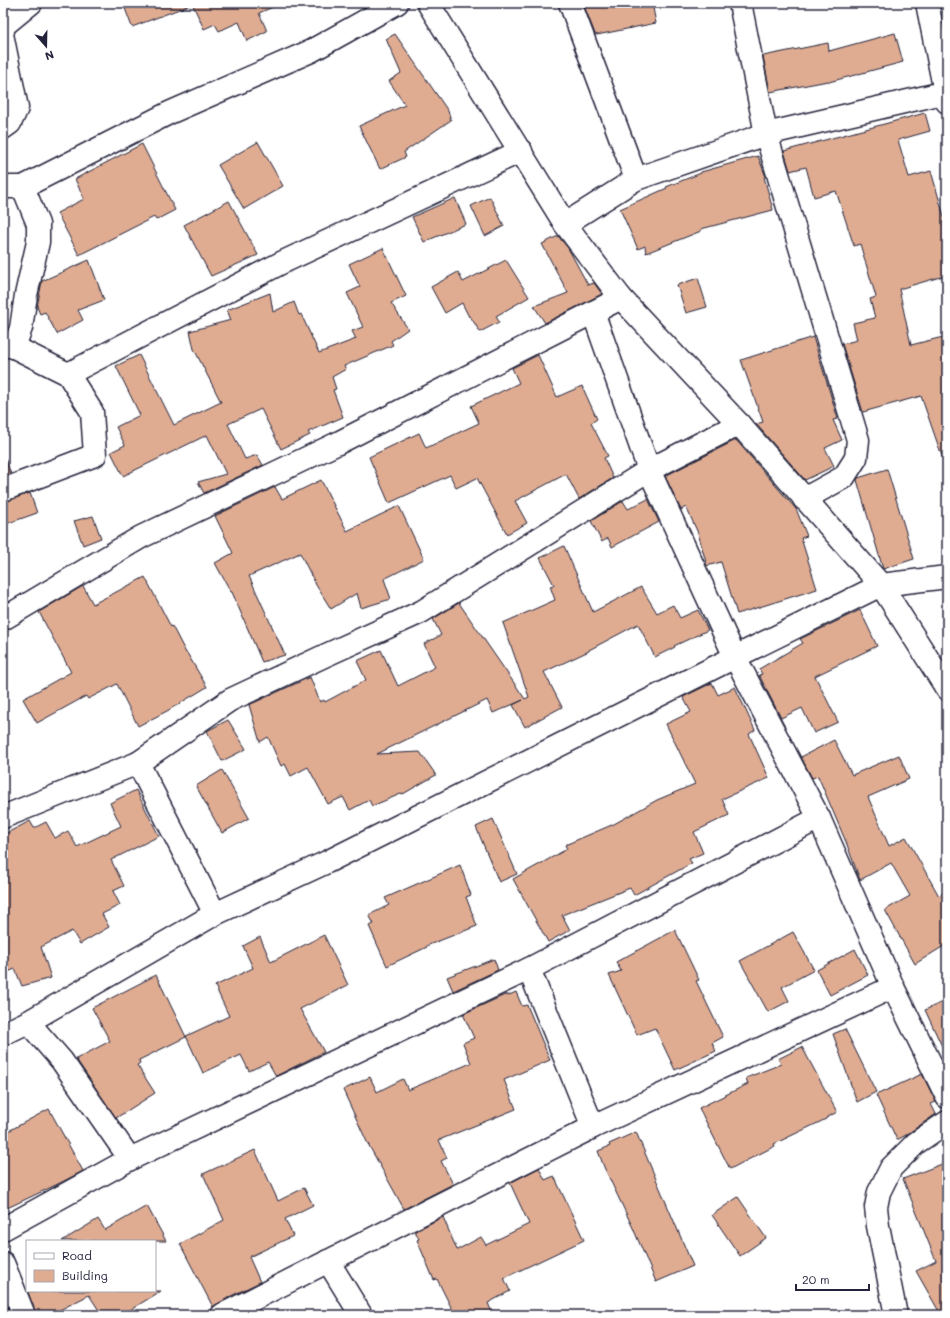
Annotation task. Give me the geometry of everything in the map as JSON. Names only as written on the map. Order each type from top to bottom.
[{"type":"street","points":[[3,31],[3,26],[31,3]]},
{"type":"street","points":[[3,490],[96,455],[92,412],[68,374],[9,346],[21,328],[26,296],[38,242],[38,224],[13,187],[169,113],[311,51],[397,3]]},
{"type":"street","points":[[428,3],[565,224],[621,298],[739,424],[881,585],[947,689]]},
{"type":"street","points":[[570,3],[636,179]]},
{"type":"street","points":[[740,3],[766,134],[858,440],[856,458],[844,477],[804,499]]},
{"type":"street","points":[[565,224],[636,179],[766,134],[946,95],[927,3]]},
{"type":"street","points":[[3,39],[17,108],[10,123],[3,128]]},
{"type":"street","points":[[68,374],[281,263],[521,151]]},
{"type":"street","points":[[3,619],[141,537],[336,444],[621,298]]},
{"type":"street","points":[[593,312],[649,470],[735,657],[819,818],[893,987],[947,1098]]},
{"type":"street","points":[[3,817],[138,764],[230,700],[421,612],[649,470],[739,424]]},
{"type":"street","points":[[3,1034],[28,1022],[215,914],[327,862],[881,585],[947,577]]},
{"type":"street","points":[[138,764],[215,914]]},
{"type":"street","points":[[3,1229],[130,1160],[529,969],[819,818]]},
{"type":"street","points":[[529,969],[593,1127]]},
{"type":"street","points":[[222,1315],[593,1127],[893,987]]},
{"type":"street","points":[[28,1022],[62,1061],[130,1160]]},
{"type":"street","points":[[896,1315],[878,1226],[876,1207],[879,1192],[891,1168],[916,1144],[947,1122]]},
{"type":"street","points":[[328,1262],[360,1315]]},
{"type":"street","points":[[3,1263],[24,1315]]},
{"type":"building","points":[[123,3],[190,3],[190,5],[132,27]]},
{"type":"building","points":[[192,3],[282,3],[259,13],[267,31],[247,41],[239,22],[219,31],[215,24],[204,29]]},
{"type":"building","points":[[583,3],[652,3],[656,23],[597,35],[595,34]]},
{"type":"building","points":[[895,33],[903,62],[829,82],[770,92],[763,56],[828,43],[829,51]]},
{"type":"building","points":[[395,34],[448,111],[451,120],[404,152],[406,157],[380,169],[359,126],[405,105],[389,81],[401,73],[386,39]]},
{"type":"building","points":[[925,113],[930,131],[898,140],[909,177],[931,171],[947,227],[947,275],[899,289],[911,345],[947,336],[947,461],[944,462],[921,396],[863,412],[842,344],[857,340],[853,323],[875,318],[870,299],[876,297],[860,244],[854,246],[836,191],[814,197],[806,167],[790,171],[784,151]]},
{"type":"building","points":[[258,142],[283,186],[244,209],[218,165]]},
{"type":"building","points":[[142,144],[175,210],[156,220],[154,217],[79,255],[57,213],[84,199],[75,179]]},
{"type":"building","points":[[758,156],[766,177],[764,177],[773,210],[701,229],[701,231],[646,253],[645,246],[638,249],[620,209],[701,172]]},
{"type":"building","points":[[490,197],[504,226],[485,236],[471,206]]},
{"type":"building","points":[[455,198],[466,224],[424,242],[412,217]]},
{"type":"building","points":[[229,201],[258,255],[211,276],[184,225]]},
{"type":"building","points":[[558,236],[568,248],[588,285],[594,283],[602,294],[545,323],[534,306],[568,293],[542,244]]},
{"type":"building","points":[[383,248],[406,296],[391,303],[408,329],[391,341],[393,345],[344,366],[346,369],[332,377],[336,389],[333,390],[343,417],[308,432],[310,435],[281,449],[261,409],[228,424],[245,459],[257,455],[263,465],[204,493],[198,482],[226,474],[207,435],[123,476],[111,452],[125,445],[116,427],[140,415],[116,366],[139,355],[174,425],[221,402],[194,349],[190,331],[231,320],[227,310],[270,293],[273,312],[294,302],[299,315],[301,314],[319,353],[356,339],[352,331],[363,327],[347,293],[360,287],[349,264]]},
{"type":"building","points":[[89,260],[104,300],[78,310],[83,320],[57,334],[45,312],[40,314],[37,307],[42,281]]},
{"type":"building","points":[[506,260],[529,297],[496,316],[499,322],[480,332],[470,316],[469,317],[462,303],[445,313],[431,287],[458,272],[463,282]]},
{"type":"building","points":[[698,278],[707,307],[686,313],[677,285]]},
{"type":"building","points":[[813,337],[838,419],[833,420],[842,440],[825,448],[834,466],[805,480],[756,424],[763,422],[741,360]]},
{"type":"building","points":[[538,355],[557,397],[582,386],[597,419],[591,423],[608,456],[604,458],[613,478],[579,499],[566,474],[515,501],[527,523],[507,534],[477,478],[456,488],[450,475],[389,503],[369,457],[419,433],[426,448],[479,423],[471,406],[519,383],[512,368]]},
{"type":"building","points":[[736,440],[796,509],[807,536],[801,538],[817,589],[737,614],[721,562],[707,566],[698,533],[686,507],[681,510],[665,476]]},
{"type":"building","points":[[3,458],[5,458],[11,474],[3,477]]},
{"type":"building","points":[[887,469],[914,559],[883,569],[857,480],[858,478]]},
{"type":"building","points":[[321,480],[347,531],[399,506],[424,559],[384,579],[391,599],[361,608],[357,593],[331,609],[316,585],[300,553],[249,576],[285,655],[262,662],[232,592],[215,563],[233,553],[215,516],[275,487],[282,499]]},
{"type":"building","points":[[30,493],[37,513],[3,525],[3,502]]},
{"type":"building","points":[[648,499],[659,522],[612,547],[608,538],[602,542],[591,521],[623,501],[628,509]]},
{"type":"building","points":[[93,516],[101,538],[83,545],[74,521]]},
{"type":"building","points":[[564,546],[593,612],[641,587],[657,613],[673,605],[680,618],[698,610],[708,630],[655,657],[638,624],[589,651],[544,672],[562,707],[525,727],[513,705],[523,700],[493,713],[487,700],[377,754],[420,752],[436,775],[403,794],[372,806],[369,800],[350,810],[343,797],[328,804],[308,767],[291,776],[285,764],[281,766],[268,737],[260,742],[249,705],[310,677],[320,702],[324,700],[325,702],[366,680],[357,661],[381,650],[398,686],[435,667],[424,644],[441,635],[433,619],[459,603],[525,699],[529,697],[503,623],[555,600],[550,586],[554,585],[540,558]]},
{"type":"building","points":[[145,577],[171,627],[172,626],[186,653],[207,687],[167,711],[138,726],[117,684],[88,699],[86,696],[37,723],[23,699],[71,672],[39,612],[83,586],[93,604]]},
{"type":"building","points":[[860,610],[877,646],[815,676],[838,722],[814,733],[802,708],[781,718],[759,675],[762,674],[759,669],[803,643],[800,639]]},
{"type":"building","points":[[712,683],[718,695],[735,687],[755,730],[749,734],[769,778],[722,799],[729,815],[694,832],[703,853],[689,859],[692,863],[634,895],[630,888],[562,915],[570,930],[548,942],[513,879],[567,849],[565,845],[614,824],[657,800],[695,784],[666,724],[691,712],[683,697]]},
{"type":"building","points":[[228,720],[246,749],[222,761],[207,731]]},
{"type":"building","points":[[834,740],[852,775],[899,755],[909,779],[868,797],[889,846],[906,837],[939,896],[947,890],[947,944],[915,964],[885,910],[910,896],[891,863],[860,880],[846,842],[818,776],[812,778],[801,757]]},
{"type":"building","points":[[222,770],[249,818],[222,833],[196,786]]},
{"type":"building","points":[[136,790],[159,836],[111,860],[124,886],[113,891],[120,905],[102,914],[109,927],[80,944],[72,931],[41,947],[51,978],[22,986],[15,969],[3,974],[3,835],[30,821],[34,828],[46,822],[55,838],[68,831],[77,847],[121,826],[110,803]]},
{"type":"building","points":[[493,819],[517,874],[499,882],[476,827]]},
{"type":"building","points":[[460,865],[471,895],[466,897],[477,926],[426,946],[427,947],[387,966],[369,926],[374,924],[369,915],[389,905],[385,898]]},
{"type":"building","points":[[675,930],[699,980],[696,981],[723,1037],[712,1043],[716,1051],[675,1070],[655,1028],[637,1035],[609,975],[621,971],[616,962]]},
{"type":"building","points":[[793,932],[814,970],[782,987],[789,1001],[768,1012],[740,961]]},
{"type":"building","points":[[324,935],[348,985],[300,1009],[324,1052],[276,1076],[268,1062],[249,1071],[241,1055],[203,1073],[186,1036],[229,1016],[215,986],[253,968],[243,946],[260,937],[271,962]]},
{"type":"building","points":[[855,949],[868,975],[830,995],[817,970]]},
{"type":"building","points":[[494,959],[498,970],[453,991],[447,977]]},
{"type":"building","points":[[156,975],[186,1037],[139,1060],[140,1063],[137,1065],[155,1093],[116,1118],[76,1059],[110,1041],[92,1008]]},
{"type":"building","points":[[516,992],[522,1006],[527,1005],[550,1060],[504,1080],[516,1109],[439,1140],[447,1158],[441,1161],[453,1184],[404,1209],[367,1142],[343,1090],[370,1077],[377,1092],[403,1079],[408,1090],[471,1063],[463,1043],[474,1038],[463,1014],[507,994],[507,996]]},
{"type":"building","points":[[947,1000],[947,1057],[925,1010]]},
{"type":"building","points":[[845,1029],[876,1092],[857,1102],[833,1034]]},
{"type":"building","points":[[802,1047],[837,1112],[826,1119],[774,1144],[775,1146],[730,1169],[699,1108],[748,1084],[746,1078],[781,1064],[778,1059]]},
{"type":"building","points":[[922,1074],[936,1102],[931,1104],[936,1114],[897,1140],[876,1095]]},
{"type":"building","points":[[49,1109],[83,1171],[3,1210],[3,1134]]},
{"type":"building","points":[[636,1132],[693,1266],[656,1282],[598,1151],[610,1146],[609,1144]]},
{"type":"building","points":[[255,1150],[278,1201],[304,1188],[313,1205],[285,1219],[293,1236],[249,1257],[260,1282],[231,1296],[213,1307],[180,1244],[224,1220],[203,1174]]},
{"type":"building","points":[[947,1162],[947,1315],[941,1315],[916,1271],[936,1261],[903,1179]]},
{"type":"building","points":[[539,1168],[545,1180],[554,1176],[584,1240],[504,1278],[510,1291],[488,1303],[493,1315],[455,1315],[437,1279],[434,1280],[417,1240],[419,1239],[415,1231],[443,1217],[457,1250],[481,1237],[486,1245],[529,1224],[510,1183]]},
{"type":"building","points":[[738,1197],[766,1238],[740,1256],[712,1215]]},
{"type":"building","points":[[147,1206],[166,1241],[64,1240],[98,1219],[105,1230]]},
{"type":"building","points":[[161,1291],[122,1315],[102,1315],[89,1295],[50,1315],[36,1315],[28,1292]]}]
